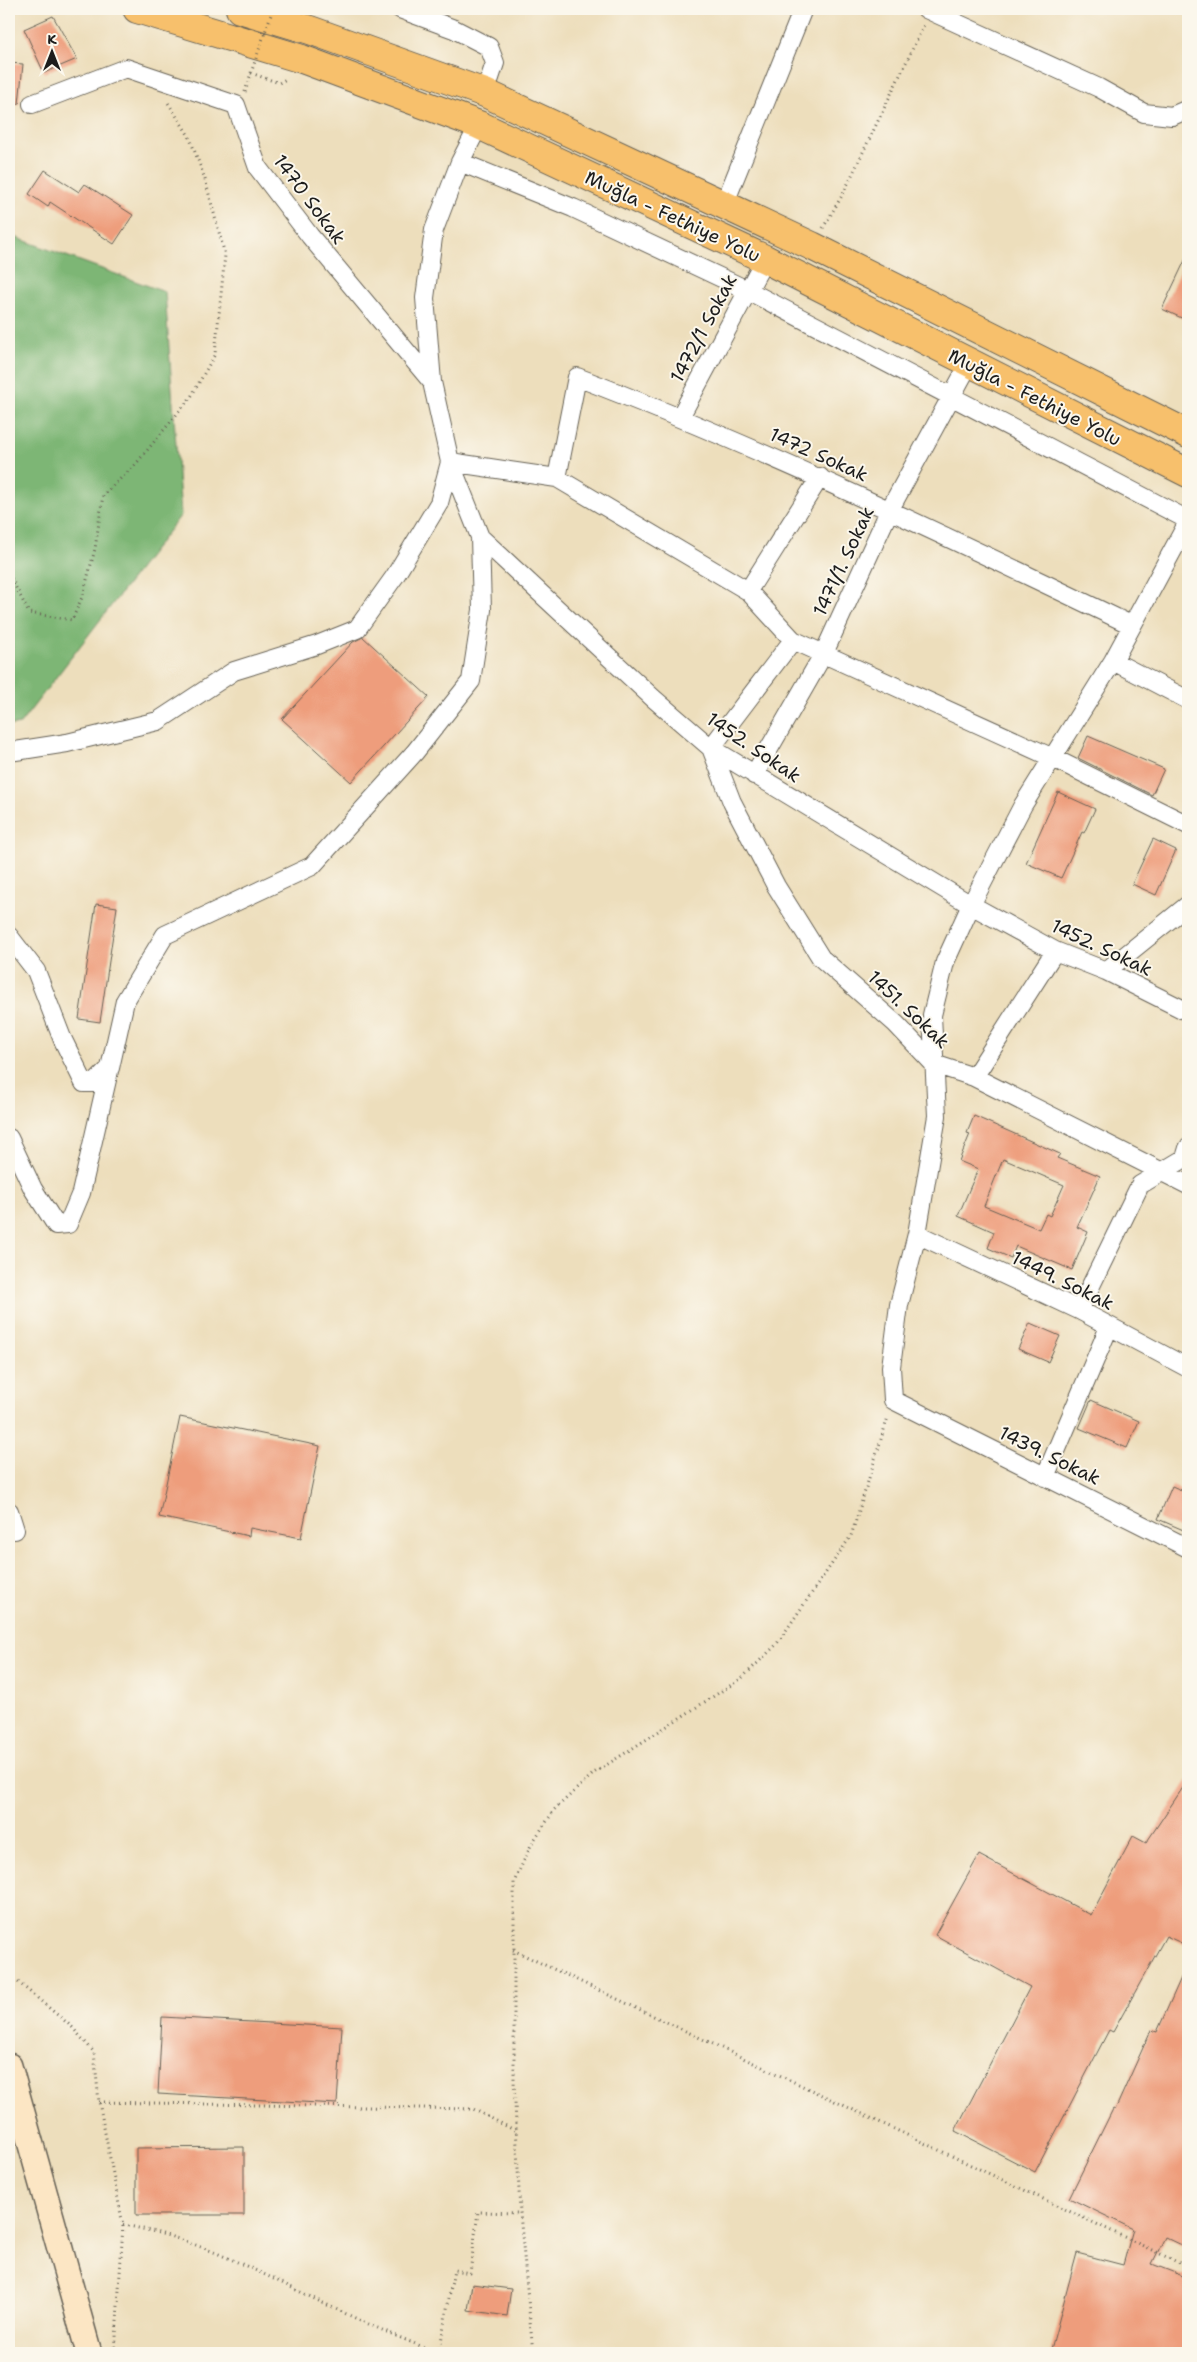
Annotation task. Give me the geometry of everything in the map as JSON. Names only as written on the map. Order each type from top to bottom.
[{"type":"highway","name":"Muğla - Fethiye Yolu","points":[[137,9],[302,59],[479,125],[765,259],[969,364],[1188,473]]},
{"type":"highway","name":"Muğla - Fethiye Yolu","points":[[240,9],[310,30],[485,93],[812,246],[1188,434]]},
{"type":"main road","points":[[9,2066],[89,2353]]},
{"type":"street","points":[[400,9],[454,29],[489,47],[495,62],[485,93]]},
{"type":"street","points":[[724,205],[803,9]]},
{"type":"street","points":[[928,10],[1099,88],[1144,113],[1172,116],[1188,109]]},
{"type":"street","name":"1470 Sokak","points":[[32,104],[126,68],[236,105],[258,168],[310,236],[432,382]]},
{"type":"street","name":"1452. Sokak","points":[[479,125],[460,162],[434,230],[425,298],[432,382],[450,462],[480,537],[653,698],[711,748],[971,905],[1055,951],[1106,971],[1188,1012]]},
{"type":"street","points":[[460,162],[573,208],[748,290],[952,395],[1188,521],[1113,661],[1023,805],[971,905],[945,962],[932,1014],[937,1116],[916,1234],[899,1305],[891,1368],[893,1400]]},
{"type":"street","name":"1472/1 Sokak","points":[[680,417],[765,259]]},
{"type":"street","name":"1471/1. Sokak","points":[[754,775],[824,653],[890,509],[969,364]]},
{"type":"street","name":"1472 Sokak","points":[[557,478],[578,377],[680,417],[820,477],[1131,625]]},
{"type":"street","points":[[9,752],[67,743],[158,721],[234,671],[317,645],[357,629],[395,576],[439,503],[450,462],[557,478],[748,590],[793,640],[1054,758],[1188,825]]},
{"type":"street","points":[[748,590],[820,477]]},
{"type":"street","points":[[9,1138],[33,1189],[56,1225],[68,1224],[81,1193],[125,1001],[166,935],[312,866],[415,752],[472,681],[482,610],[480,537]]},
{"type":"street","points":[[711,748],[793,640]]},
{"type":"street","points":[[1113,661],[1188,700]]},
{"type":"street","name":"1451. Sokak","points":[[711,748],[732,802],[776,886],[821,958],[896,1024],[934,1064],[974,1077],[1188,1185]]},
{"type":"street","points":[[1106,971],[1188,905]]},
{"type":"street","points":[[9,936],[36,971],[62,1038],[84,1084],[95,1084],[110,1068]]},
{"type":"street","points":[[974,1077],[1055,951]]},
{"type":"street","points":[[1079,1310],[1140,1186],[1185,1158],[1188,1148]]},
{"type":"street","name":"1449. Sokak","points":[[916,1234],[1079,1310],[1188,1368]]},
{"type":"street","points":[[1045,1477],[1109,1327]]},
{"type":"street","name":"1439. Sokak","points":[[893,1400],[1188,1548]]},
{"type":"street","points":[[9,1512],[15,1530]]},
{"type":"path","points":[[273,9],[251,73],[279,83],[288,78]]},
{"type":"path","points":[[812,246],[843,194],[928,10]]},
{"type":"path","points":[[9,574],[29,613],[72,620],[83,595],[95,549],[103,495],[135,465],[191,397],[216,354],[225,255],[205,179],[189,136],[163,94]]},
{"type":"path","points":[[533,2353],[520,2213],[516,2131],[513,1950],[514,1882],[532,1843],[555,1808],[594,1774],[742,1678],[776,1644],[851,1536],[893,1400]]},
{"type":"path","points":[[513,1950],[1188,2267]]},
{"type":"path","points":[[9,1978],[18,1982],[72,2026],[94,2052],[99,2102],[123,2225],[116,2353]]},
{"type":"path","points":[[99,2102],[473,2109],[516,2131]]},
{"type":"path","points":[[123,2225],[156,2231],[258,2270],[353,2317],[438,2353],[454,2270],[470,2273],[478,2212],[520,2213]]},
{"type":"green space","points":[[9,235],[165,292],[181,515],[20,724],[9,726]]},
{"type":"building","points":[[53,16],[77,59],[44,73],[24,29]]},
{"type":"building","points":[[9,63],[23,64],[19,104],[9,104]]},
{"type":"building","points":[[45,170],[79,192],[85,184],[133,215],[114,244],[50,202],[48,207],[29,194]]},
{"type":"building","points":[[1188,254],[1188,321],[1162,309]]},
{"type":"building","points":[[363,637],[429,697],[351,782],[282,719],[353,642]]},
{"type":"building","points":[[1088,736],[1164,769],[1152,795],[1078,758]]},
{"type":"building","points":[[1058,792],[1095,809],[1061,878],[1026,863]]},
{"type":"building","points":[[1153,839],[1176,850],[1156,895],[1132,884]]},
{"type":"building","points":[[96,904],[117,907],[100,1022],[79,1019]]},
{"type":"building","points":[[974,1116],[1060,1154],[1057,1158],[1100,1176],[1077,1227],[1088,1232],[1072,1270],[1016,1246],[1011,1258],[988,1248],[994,1232],[958,1216],[978,1169],[959,1161],[970,1134],[967,1133]],"holes":[[[1003,1159],[1064,1185],[1050,1216],[1046,1214],[1039,1229],[984,1206]]]},
{"type":"building","points":[[1030,1323],[1060,1336],[1048,1362],[1018,1349]]},
{"type":"building","points":[[1091,1400],[1139,1421],[1127,1448],[1079,1428]]},
{"type":"building","points":[[180,1417],[320,1446],[301,1538],[250,1528],[249,1536],[159,1517]]},
{"type":"building","points":[[1172,1486],[1188,1493],[1188,1532],[1158,1519]]},
{"type":"building","points":[[1188,1780],[1188,1946],[1166,1936],[1113,2032],[1109,2030],[1035,2172],[955,2131],[1030,1987],[935,1935],[979,1855],[1091,1915],[1133,1836],[1146,1843]]},
{"type":"building","points":[[1188,1962],[1188,2248],[1165,2237],[1152,2264],[1188,2278],[1188,2353],[1050,2353],[1077,2253],[1123,2265],[1133,2229],[1069,2198],[1113,2109],[1115,2110],[1151,2030],[1157,2032]]},
{"type":"building","points":[[162,2017],[342,2027],[337,2104],[158,2094]]},
{"type":"building","points":[[244,2147],[244,2215],[136,2215],[136,2148]]},
{"type":"building","points":[[472,2284],[511,2289],[507,2316],[468,2310]]}]
